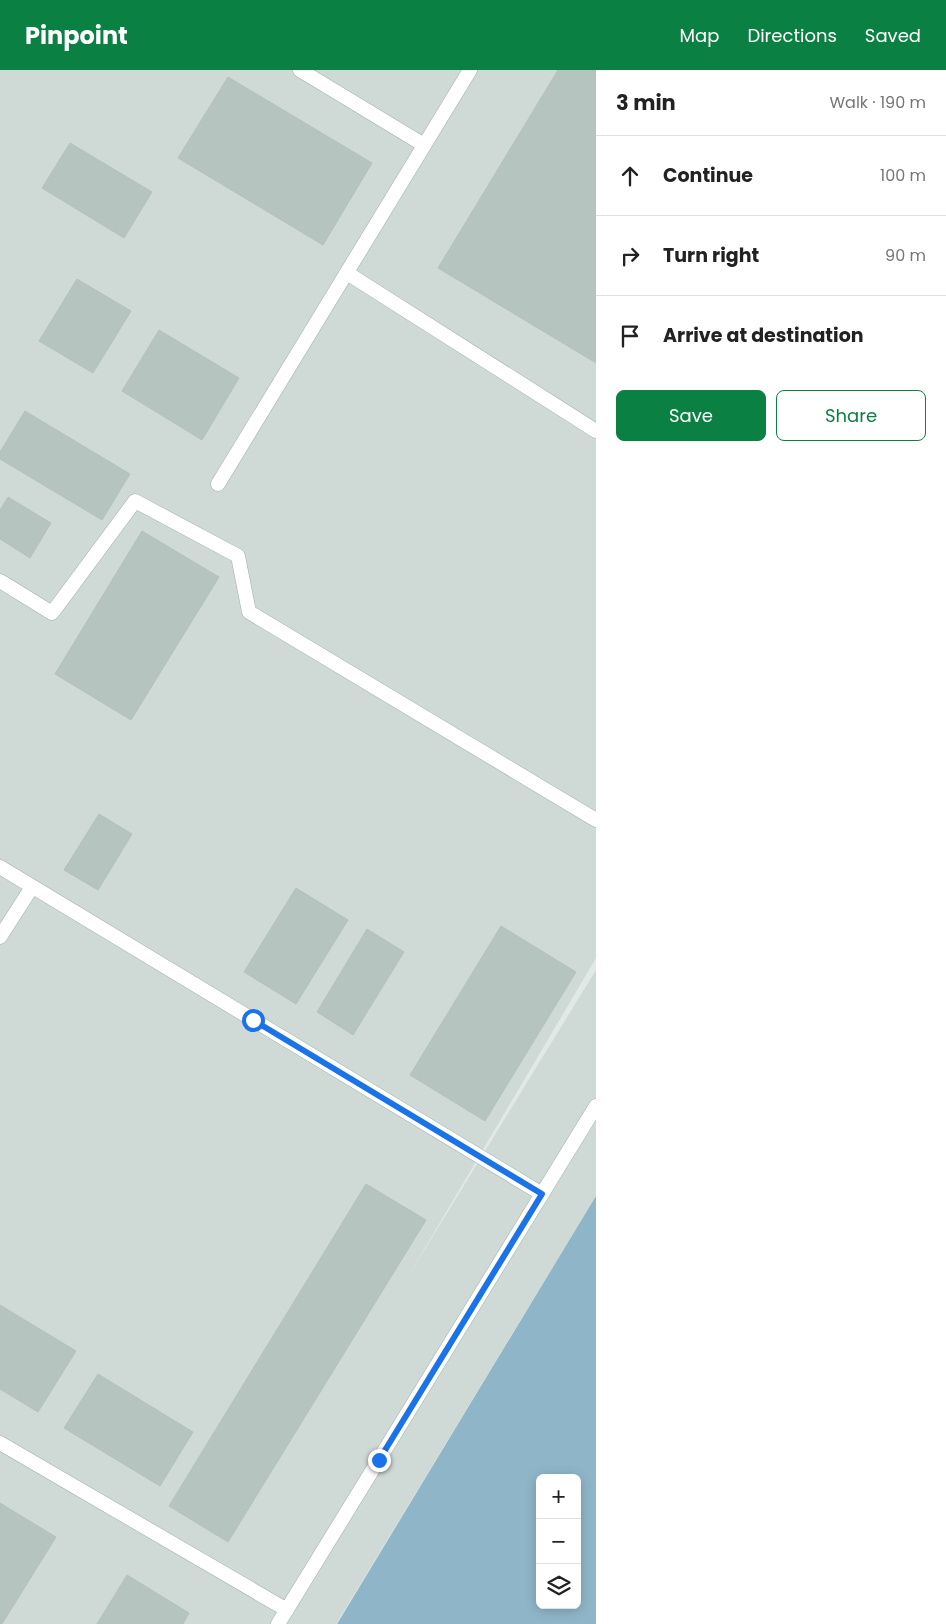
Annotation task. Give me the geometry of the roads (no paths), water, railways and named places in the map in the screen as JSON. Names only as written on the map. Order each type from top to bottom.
[{"type":"lane","points":[[300,70],[424,145]]},
{"type":"lane","points":[[218,484],[470,70]]},
{"type":"lane","points":[[347,273],[596,431]]},
{"type":"lane","points":[[0,581],[52,613],[135,501],[238,556],[249,612],[596,820]]},
{"type":"lane","points":[[0,867],[542,1194]]},
{"type":"lane","points":[[0,937],[32,886]]},
{"type":"lane","points":[[278,1624],[596,1106]]},
{"type":"lane","points":[[0,1443],[287,1610]]},
{"type":"water","points":[[596,1196],[596,1624],[337,1624]]}]
